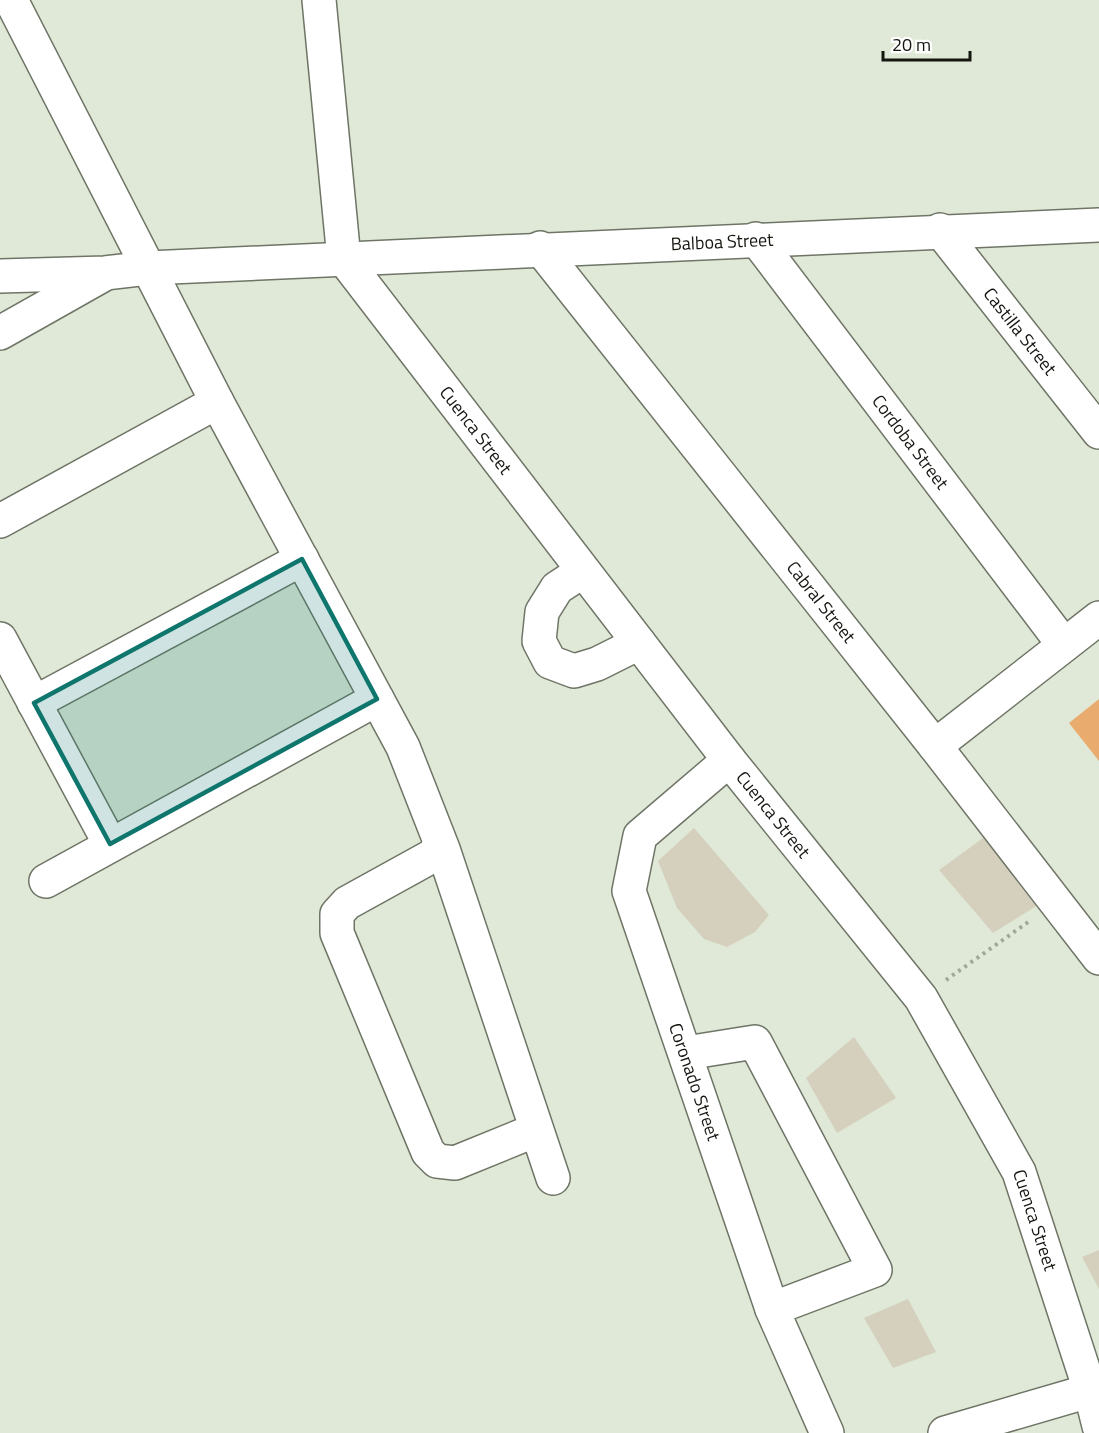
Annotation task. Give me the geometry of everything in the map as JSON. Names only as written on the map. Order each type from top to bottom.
[{"type":"street","points":[[11,0],[217,402],[403,747],[440,844],[553,1178]]},
{"type":"street","points":[[319,0],[344,260]]},
{"type":"street","name":"Balboa Street","points":[[0,276],[105,273],[148,268],[344,260],[540,248],[1099,225]]},
{"type":"street","name":"Castilla Street","points":[[940,230],[1099,432]]},
{"type":"street","name":"Cordoba Street","points":[[756,239],[1064,645]]},
{"type":"street","name":"Cabral Street","points":[[540,248],[935,746],[1099,957]]},
{"type":"street","name":"Cuenca Street","points":[[344,260],[729,760],[921,998],[1019,1172],[1095,1389],[1099,1426]]},
{"type":"street","points":[[0,333],[105,273]]},
{"type":"street","points":[[0,521],[217,402]]},
{"type":"street","points":[[34,703],[302,560]]},
{"type":"street","points":[[584,570],[557,588],[542,612],[539,641],[550,662],[574,671],[597,664],[639,643]]},
{"type":"street","points":[[935,746],[1099,618]]},
{"type":"street","points":[[0,639],[110,844]]},
{"type":"street","points":[[46,881],[377,699]]},
{"type":"street","name":"Coronado Street","points":[[729,760],[640,836],[629,891],[772,1309],[827,1433]]},
{"type":"street","points":[[440,844],[434,855],[347,903],[337,914],[337,933],[428,1152],[437,1161],[455,1163],[536,1130]]},
{"type":"street","points":[[686,1053],[755,1042],[875,1270],[772,1309]]},
{"type":"street","points":[[945,1433],[1095,1389]]},
{"type":"path","points":[[921,998],[1056,902]]},
{"type":"highlighted area","points":[[302,559],[377,699],[110,844],[34,703]]},
{"type":"shaded area","points":[[1099,699],[1099,761],[1069,723]]},
{"type":"building","points":[[694,828],[769,915],[755,932],[727,947],[704,939],[677,908],[658,861]]},
{"type":"building","points":[[990,833],[1041,903],[993,933],[939,870]]},
{"type":"building","points":[[854,1037],[896,1098],[837,1133],[806,1078]]},
{"type":"building","points":[[1099,1250],[1099,1289],[1082,1257]]},
{"type":"building","points":[[908,1299],[936,1352],[893,1368],[864,1318]]}]
